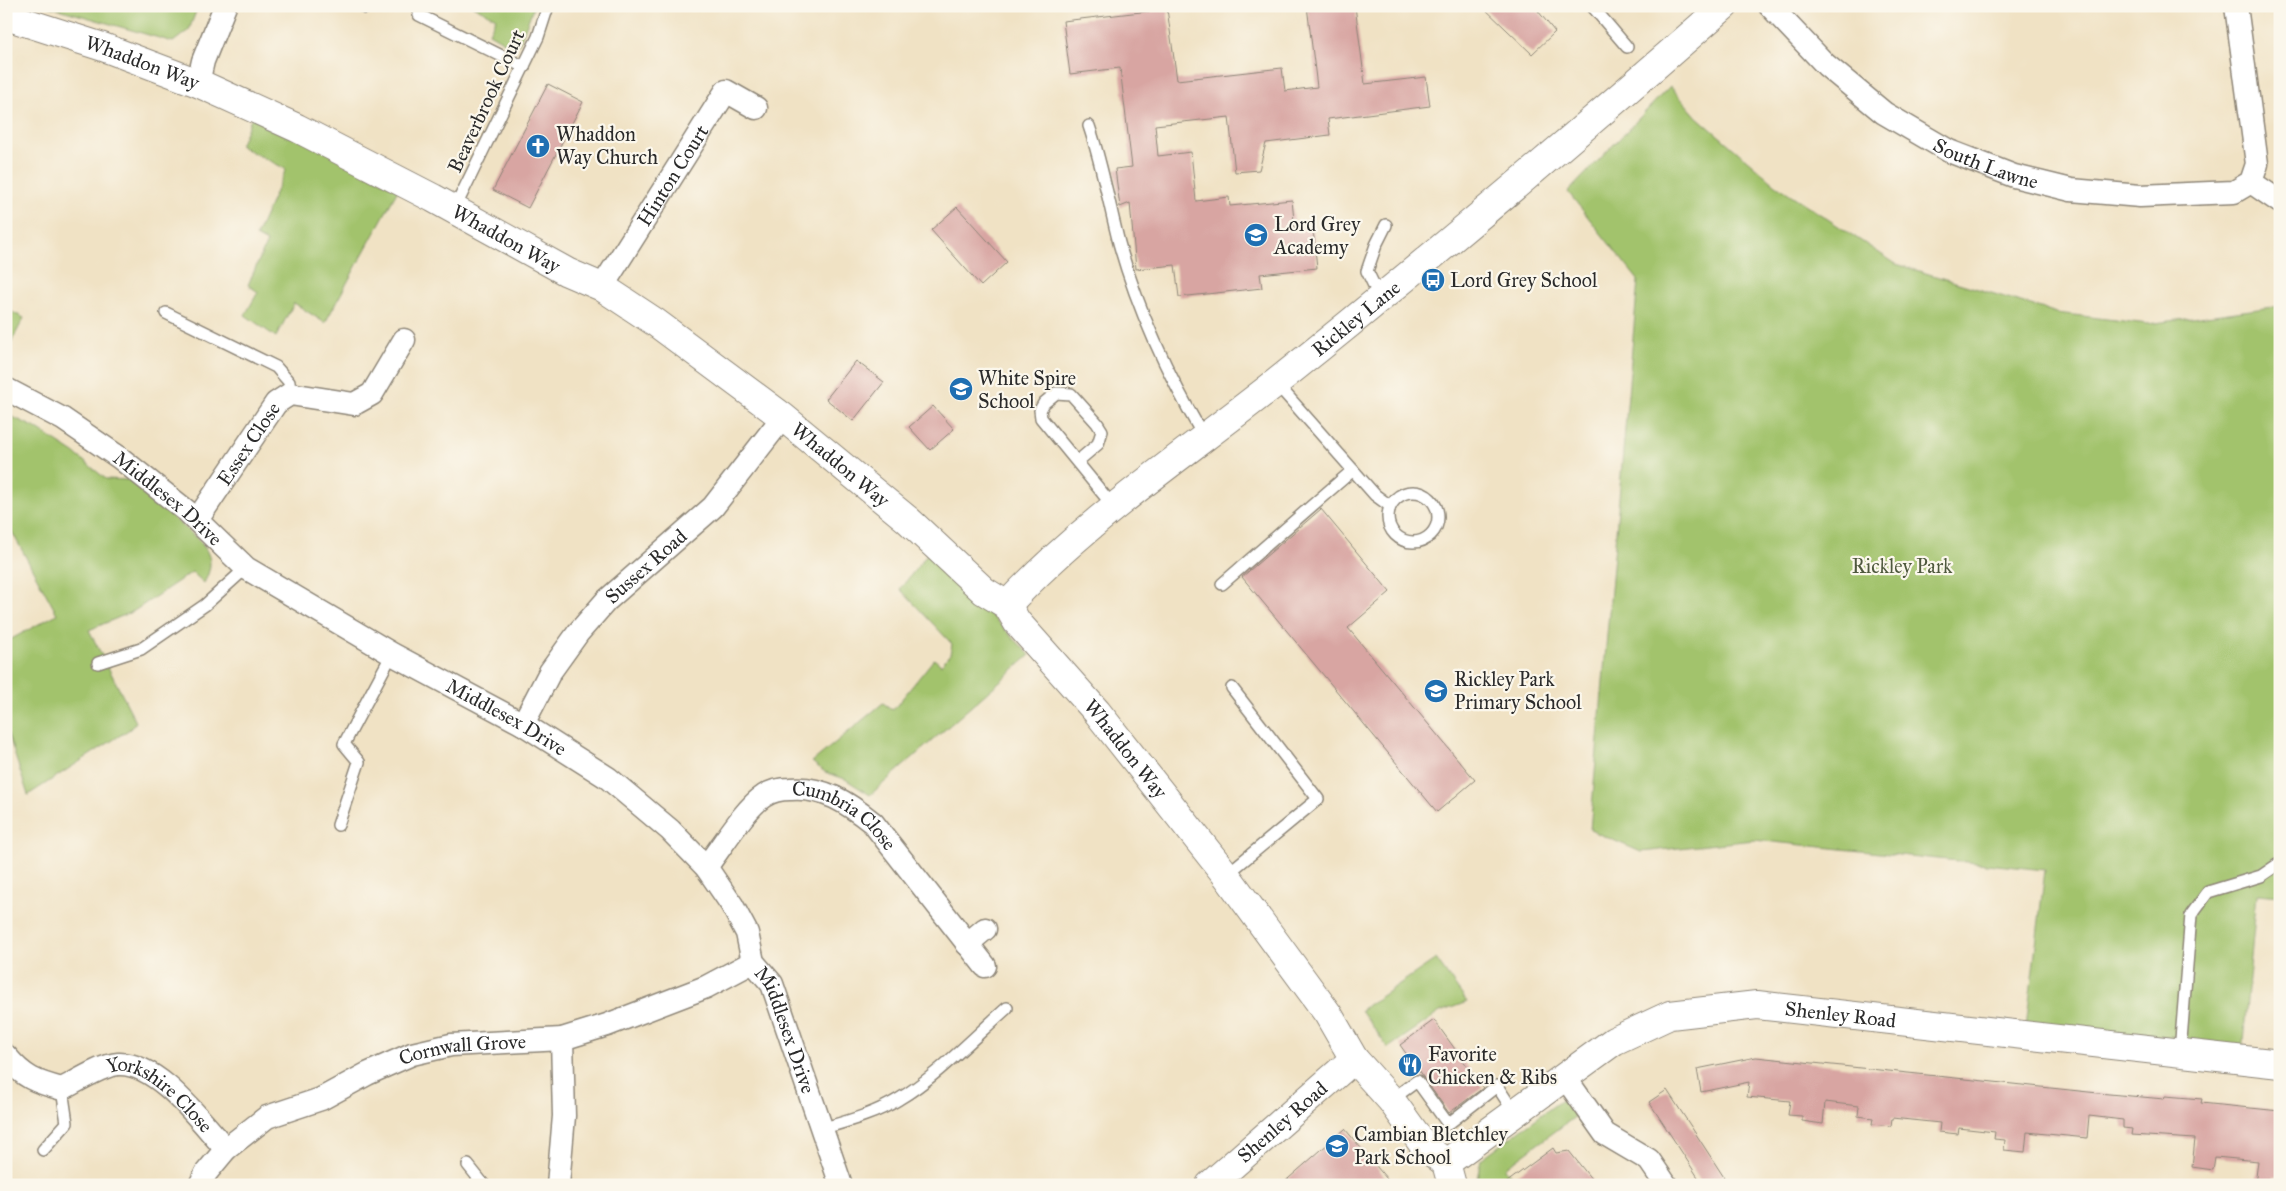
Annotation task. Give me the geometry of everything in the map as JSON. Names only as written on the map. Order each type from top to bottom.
[{"type":"street","points":[[198,83],[203,61],[225,6]]},
{"type":"street","name":"Rickley Lane","points":[[1007,605],[1070,543],[1113,506],[1276,383],[1380,298],[1578,134],[1724,6]]},
{"type":"street","name":"South Lawne","points":[[1770,6],[1826,65],[1884,113],[1949,151],[2014,176],[2071,190],[2140,196],[2234,192],[2251,182]]},
{"type":"street","points":[[2236,6],[2256,164],[2251,182],[2280,202]]},
{"type":"street","name":"Whaddon Way","points":[[6,16],[104,47],[198,83],[297,128],[454,210],[567,272],[602,286],[655,322],[783,417],[908,520],[984,591],[1007,605],[1017,622],[1097,712],[1226,875],[1328,1014],[1354,1059],[1391,1100],[1425,1147],[1449,1174]]},
{"type":"street","name":"Hinton Court","points":[[602,286],[726,91],[756,108]]},
{"type":"street","name":"Essex Close","points":[[196,520],[276,403],[290,394],[354,404],[372,394],[404,340]]},
{"type":"street","name":"Middlesex Drive","points":[[6,389],[63,419],[120,458],[196,520],[246,568],[392,654],[523,724],[608,778],[670,830],[706,867],[732,905],[747,933],[753,962],[772,984],[842,1185]]},
{"type":"street","name":"Sussex Road","points":[[523,724],[550,672],[578,633],[606,601],[713,507],[783,417]]},
{"type":"street","name":"Cumbria Close","points":[[706,867],[753,806],[765,795],[782,789],[820,790],[854,808],[873,823],[985,966]]},
{"type":"street","points":[[967,944],[985,929]]},
{"type":"street","name":"Cornwall Grove","points":[[200,1185],[206,1173],[226,1148],[268,1116],[320,1099],[367,1074],[412,1054],[450,1045],[562,1039],[606,1025],[706,987],[753,962]]},
{"type":"street","name":"Shenley Road","points":[[1449,1174],[1514,1112],[1564,1076],[1614,1041],[1670,1015],[1758,1005],[2280,1064]]},
{"type":"street","points":[[558,1185],[564,1116],[562,1039]]},
{"type":"street","points":[[6,1056],[17,1070],[35,1082],[62,1089]]},
{"type":"street","name":"Shenley Road","points":[[1210,1185],[1354,1059]]},
{"type":"street","name":"Yorkshire Close","points":[[62,1089],[117,1064],[141,1068],[165,1083],[226,1148]]},
{"type":"street","points":[[1564,1076],[1605,1134],[1649,1160],[1666,1185]]},
{"type":"lane","name":"Beaverbrook Court","points":[[454,210],[538,37],[548,6]]},
{"type":"lane","points":[[1592,6],[1627,47]]},
{"type":"lane","points":[[419,15],[524,67]]},
{"type":"lane","points":[[1089,126],[1119,243],[1131,279],[1158,350],[1180,397],[1204,438]]},
{"type":"lane","points":[[1380,298],[1367,271],[1376,245],[1386,225]]},
{"type":"lane","points":[[166,313],[276,367],[289,382],[290,394]]},
{"type":"lane","points":[[1276,383],[1375,496],[1390,506]]},
{"type":"lane","points":[[1078,461],[1098,444],[1102,431],[1071,394],[1056,393],[1040,410],[1041,418],[1113,506]]},
{"type":"lane","points":[[1222,584],[1352,470]]},
{"type":"lane","points":[[1412,492],[1424,494],[1434,503],[1438,516],[1436,528],[1427,538],[1415,542],[1402,540],[1392,531],[1388,519],[1390,506],[1399,496],[1412,492]]},
{"type":"lane","points":[[98,663],[141,649],[206,605],[246,568]]},
{"type":"lane","points":[[338,825],[359,762],[344,744],[392,654]]},
{"type":"lane","points":[[1226,875],[1318,799],[1232,688]]},
{"type":"lane","points":[[2180,1052],[2191,915],[2208,892],[2261,876],[2280,864]]},
{"type":"lane","points":[[821,1129],[873,1113],[900,1099],[921,1084],[1007,1008]]},
{"type":"lane","points":[[1391,1100],[1416,1081],[1448,1124],[1497,1086],[1514,1112]]},
{"type":"lane","points":[[43,1150],[67,1123],[62,1089]]},
{"type":"lane","points":[[468,1165],[484,1185]]},
{"type":"green space","points":[[48,6],[198,6],[189,30],[173,42]]},
{"type":"green space","points":[[473,6],[534,6],[519,44],[511,46],[489,33],[496,18]]},
{"type":"green space","name":"Rickley Park","points":[[1670,86],[1697,117],[1776,185],[1896,264],[2057,313],[2148,324],[2280,306],[2280,896],[2257,894],[2242,1053],[2026,1027],[2045,870],[1754,840],[1641,852],[1590,830],[1638,280],[1568,192]]},
{"type":"green space","points":[[254,112],[398,190],[325,323],[294,303],[276,337],[245,315],[258,292],[248,285],[267,242],[256,236],[286,169],[240,146]]},
{"type":"green space","points":[[6,309],[24,318],[6,352]]},
{"type":"green space","points":[[6,414],[34,427],[74,453],[106,479],[130,480],[200,541],[210,561],[209,571],[204,583],[192,572],[134,611],[89,630],[136,722],[130,729],[28,795],[6,728],[6,642],[57,614],[6,521]]},
{"type":"green space","points":[[929,552],[1030,655],[870,795],[845,779],[825,772],[812,762],[883,703],[893,710],[934,659],[941,665],[950,654],[952,644],[900,589]]},
{"type":"green space","points":[[1436,959],[1467,1002],[1440,1012],[1388,1048],[1361,1010]]},
{"type":"green space","points":[[1567,1096],[1583,1111],[1505,1168],[1517,1185],[1481,1185],[1477,1179],[1481,1159]]},
{"type":"building","points":[[1307,6],[1355,6],[1365,84],[1426,77],[1430,106],[1328,119],[1330,135],[1266,143],[1259,170],[1235,172],[1229,117],[1155,125],[1158,156],[1191,152],[1196,201],[1229,197],[1230,206],[1292,200],[1295,231],[1313,229],[1317,268],[1260,274],[1262,288],[1179,297],[1175,265],[1136,269],[1130,203],[1120,207],[1115,169],[1132,167],[1120,68],[1070,74],[1063,21],[1167,9],[1177,80],[1282,68],[1285,91],[1317,87]]},
{"type":"building","points":[[1482,6],[1534,6],[1555,32],[1532,54]]},
{"type":"building","name":"Whaddon Way Church","points":[[548,84],[583,102],[528,208],[493,190]]},
{"type":"building","points":[[957,207],[1007,262],[981,286],[931,230]]},
{"type":"building","points":[[856,361],[884,382],[853,421],[826,399]]},
{"type":"building","points":[[933,406],[954,429],[930,450],[909,427]]},
{"type":"building","points":[[1321,509],[1390,592],[1348,628],[1475,780],[1437,812],[1242,577]]},
{"type":"building","points":[[1434,1020],[1483,1088],[1449,1113],[1400,1045]]},
{"type":"building","points":[[1756,1057],[2098,1093],[2164,1099],[2165,1096],[2202,1099],[2201,1103],[2280,1111],[2280,1176],[2275,1176],[2274,1185],[2255,1185],[2258,1161],[2215,1157],[2213,1170],[2192,1167],[2195,1139],[2131,1135],[2132,1129],[2123,1128],[2123,1120],[2089,1116],[2087,1138],[2027,1132],[2025,1152],[2004,1150],[2005,1140],[1994,1139],[1995,1132],[1959,1128],[1958,1134],[1939,1132],[1940,1123],[1892,1118],[1891,1126],[1872,1124],[1873,1118],[1858,1116],[1859,1106],[1825,1102],[1823,1124],[1802,1121],[1802,1116],[1788,1115],[1790,1101],[1747,1097],[1749,1082],[1701,1092],[1697,1069]]},
{"type":"building","points":[[1667,1090],[1729,1185],[1703,1185],[1649,1102]]},
{"type":"building","points":[[1345,1129],[1392,1185],[1281,1185]]},
{"type":"building","points":[[1553,1148],[1556,1153],[1569,1151],[1596,1185],[1503,1185]]},
{"type":"place","name":"Whaddon Way Church","points":[[538,146]]},
{"type":"place","name":"Lord Grey Academy","points":[[1256,235]]},
{"type":"place","name":"Lord Grey School","points":[[1433,280]]},
{"type":"place","name":"White Spire School","points":[[961,389]]},
{"type":"place","name":"Rickley Park Primary School","points":[[1436,691]]},
{"type":"place","name":"Favorite Chicken & Ribs","points":[[1410,1065]]},
{"type":"place","name":"Cambian Bletchley Park School","points":[[1337,1146]]}]
